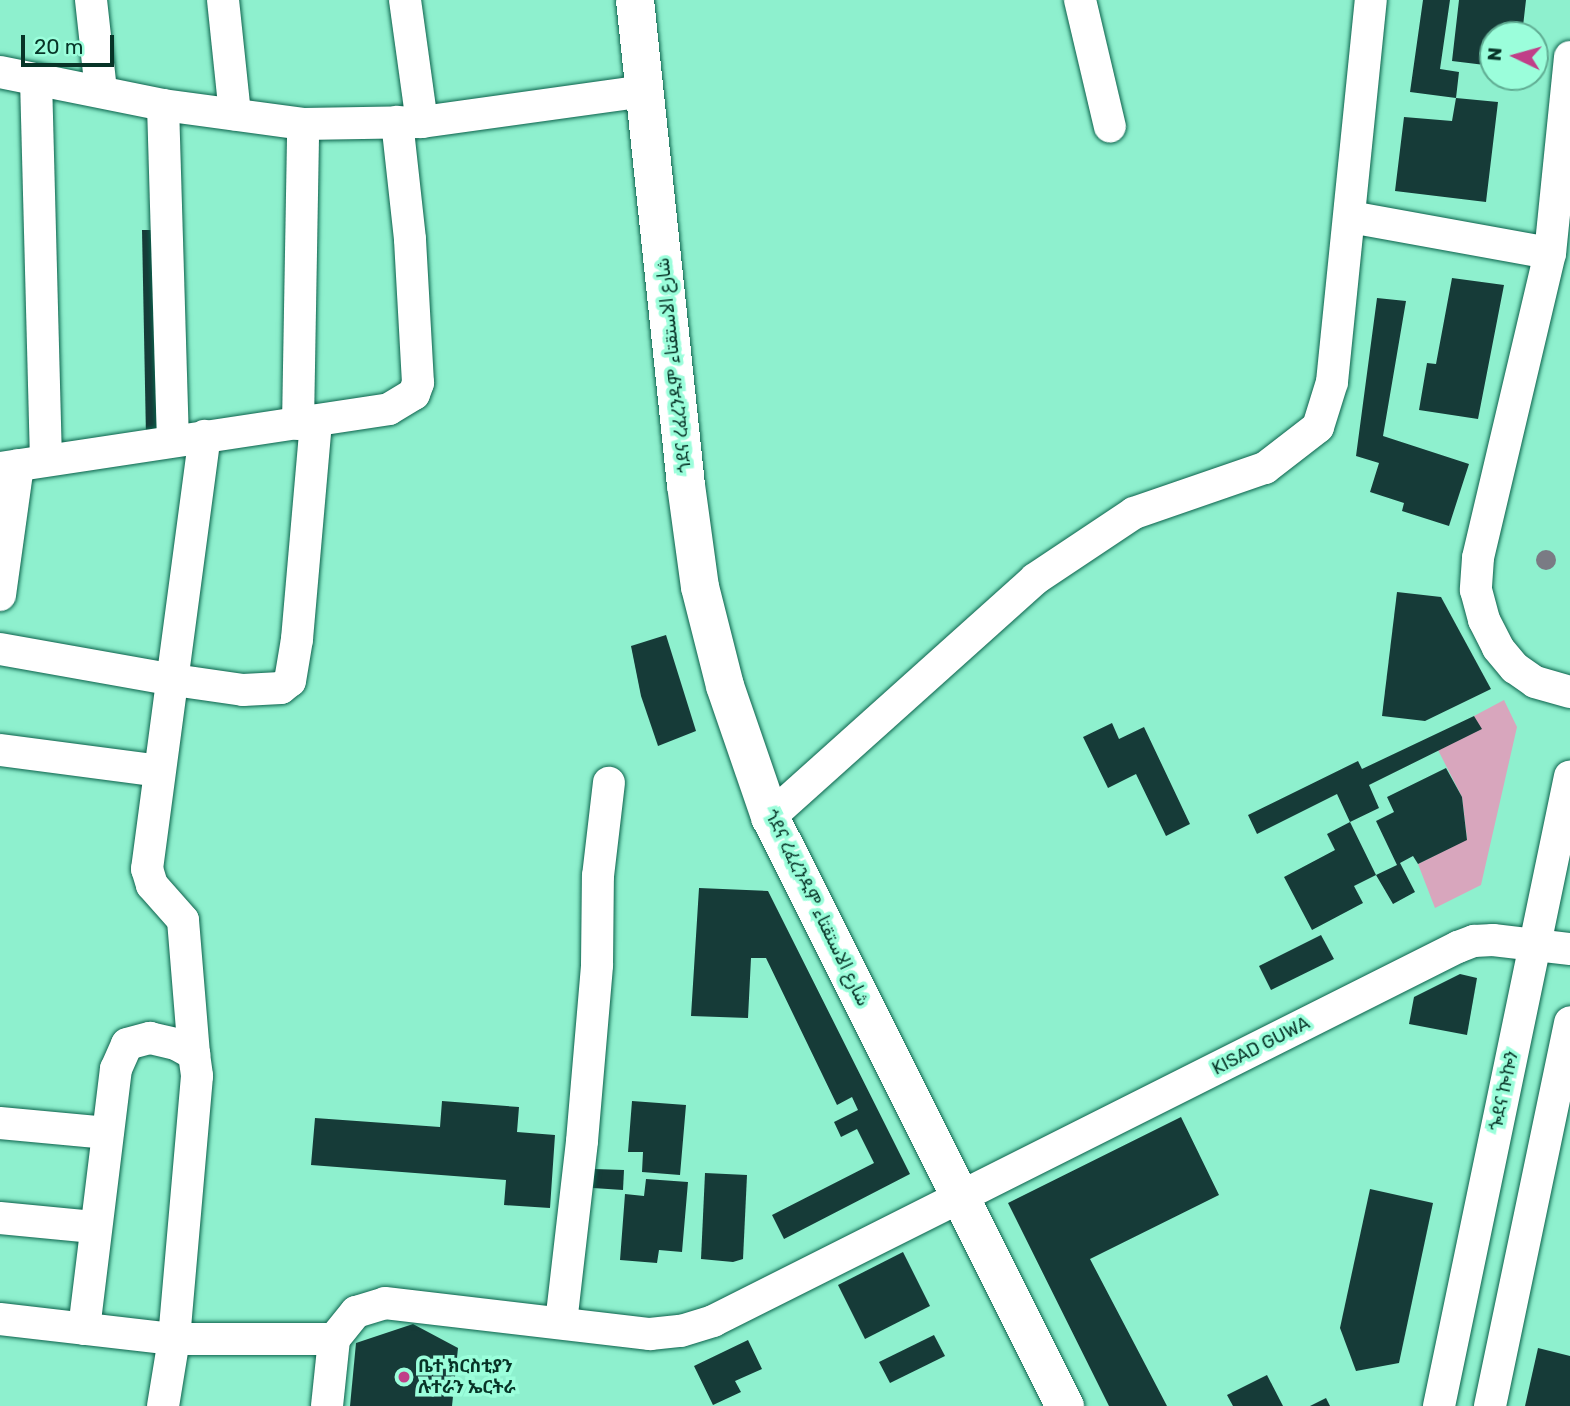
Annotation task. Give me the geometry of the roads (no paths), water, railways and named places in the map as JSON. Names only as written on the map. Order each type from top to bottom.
[{"type":"highway","name":"ጎደና ረፈረንዱም شارع الاستقتاء","points":[[635,0],[700,587],[726,686],[770,817],[1065,1406]]},
{"type":"street","points":[[91,0],[101,91]]},
{"type":"street","points":[[223,0],[235,114]]},
{"type":"street","points":[[21,465],[389,409],[414,394],[418,383],[411,239],[405,0]]},
{"type":"street","points":[[1080,0],[1111,127]]},
{"type":"street","points":[[770,817],[1035,579],[1134,513],[1265,468],[1318,427],[1332,382],[1351,217],[1371,0]]},
{"type":"street","points":[[1570,57],[1550,253],[1478,558],[1476,590],[1484,620],[1498,648],[1515,668],[1535,682],[1570,692]]},
{"type":"street","points":[[0,72],[163,105],[303,124],[409,122],[644,91]]},
{"type":"street","points":[[0,595],[21,465],[36,79]]},
{"type":"street","points":[[163,105],[173,440]]},
{"type":"street","points":[[0,649],[174,680],[266,691],[281,688],[290,681],[297,639],[307,423],[303,124]]},
{"type":"street","points":[[1351,217],[1550,253]]},
{"type":"street","points":[[163,1406],[174,1339],[197,1076],[183,920],[152,885],[147,869],[205,436]]},
{"type":"street","points":[[0,750],[159,771]]},
{"type":"street","name":"ጐደና ኰኰን","points":[[1439,1406],[1570,776]]},
{"type":"street","points":[[561,1322],[585,1114],[597,965],[598,876],[609,783]]},
{"type":"street","name":"KISAD GUWA","points":[[334,1339],[356,1312],[385,1303],[650,1334],[681,1331],[713,1321],[1458,947],[1474,941],[1493,940],[1570,949]]},
{"type":"street","points":[[1490,1406],[1570,1021]]},
{"type":"street","points":[[84,1329],[94,1227],[116,1069],[127,1044],[150,1038],[176,1044],[194,1055]]},
{"type":"street","points":[[0,1123],[108,1133]]},
{"type":"street","points":[[0,1218],[94,1227]]},
{"type":"street","points":[[0,1319],[174,1339],[334,1339],[327,1406]]},
{"type":"place","name":"ቤተ ክርስቲያን ሉተራን ኤርትራ","points":[[404,1377]]}]
